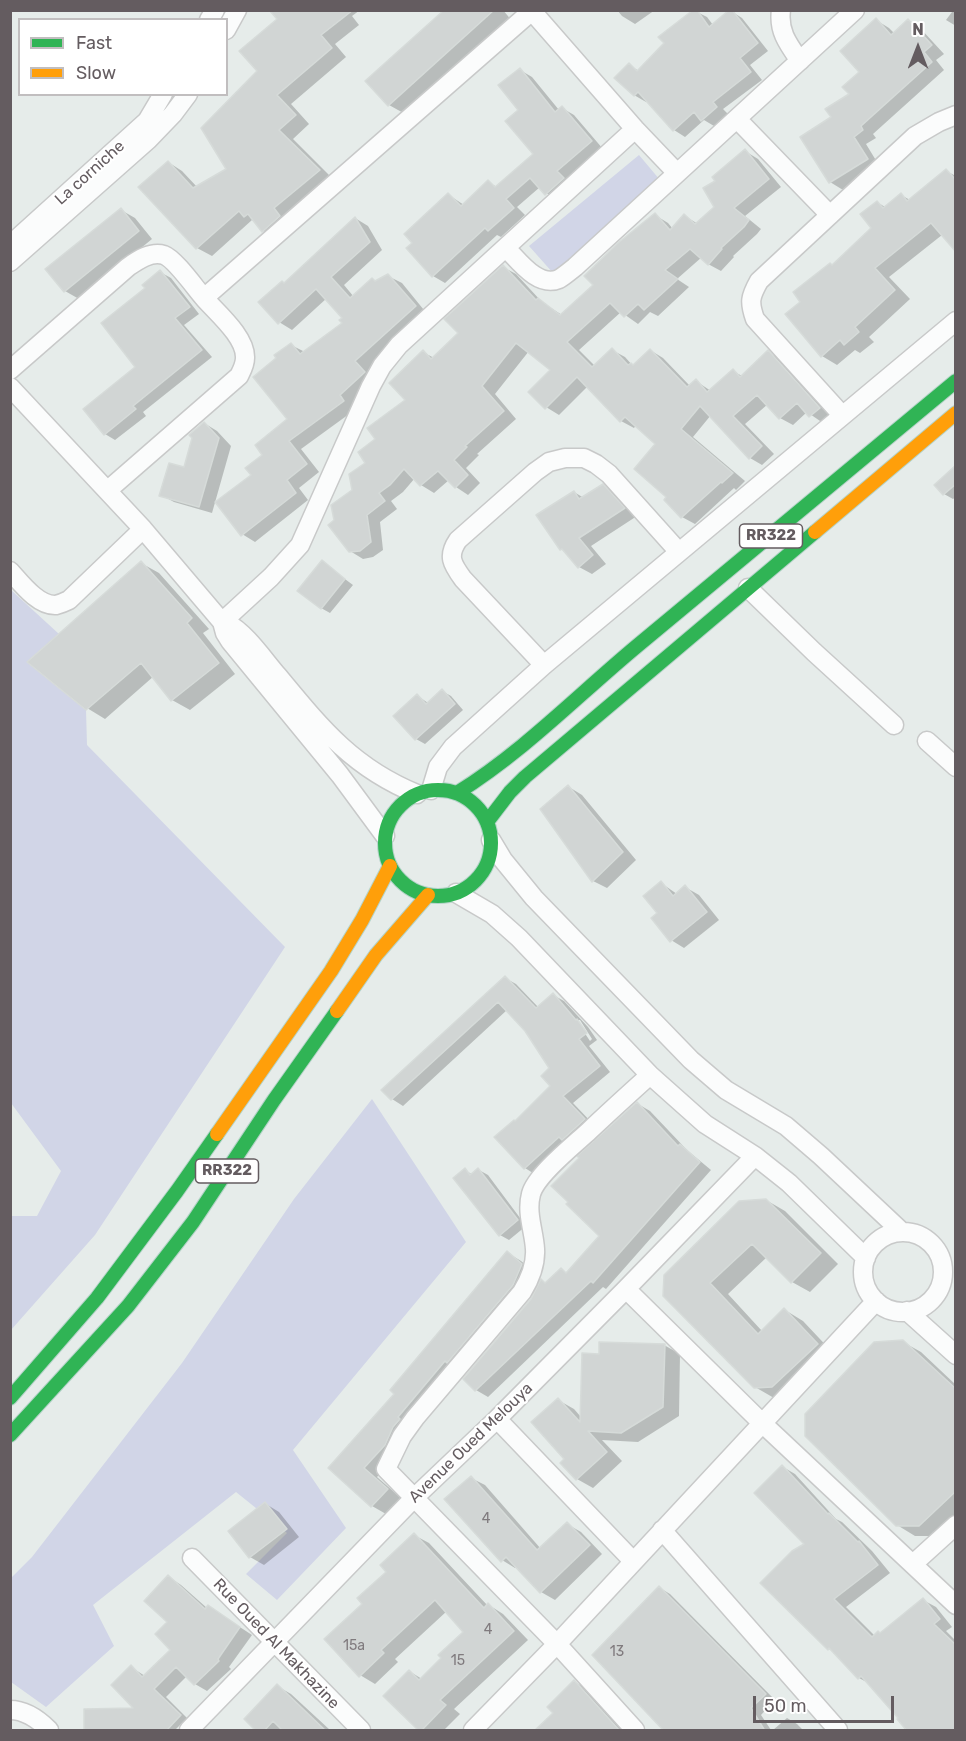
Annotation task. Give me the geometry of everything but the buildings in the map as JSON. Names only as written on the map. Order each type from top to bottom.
[{"type":"main road","name":"RR322","points":[[457,793],[503,763],[612,667],[956,381]]},
{"type":"main road","name":"RR322","points":[[456,893],[468,886],[482,872],[490,853],[489,831],[510,792],[525,777],[956,413]]},
{"type":"main road","points":[[456,893],[442,896],[428,895],[412,890],[399,880],[385,852],[388,822],[395,810],[405,801],[424,792],[444,790],[457,793],[480,810],[489,831]]},
{"type":"main road","name":"RR322","points":[[10,1398],[97,1298],[177,1191],[331,971],[362,920],[390,866]]},
{"type":"main road","name":"RR322","points":[[10,1435],[128,1306],[193,1222],[376,955],[428,895]]},
{"type":"street","points":[[228,26],[237,10]]},
{"type":"street","points":[[781,10],[779,22],[784,38],[800,61]]},
{"type":"street","points":[[506,248],[533,274],[545,280],[557,279],[575,267],[855,10]]},
{"type":"street","points":[[204,298],[532,11],[635,129],[677,173]]},
{"type":"street","name":"La corniche","points":[[10,245],[147,121],[162,96]]},
{"type":"street","points":[[10,262],[148,140],[186,96]]},
{"type":"street","points":[[842,415],[755,319],[750,307],[751,295],[759,281],[915,136],[956,115]]},
{"type":"street","points":[[737,119],[830,214]]},
{"type":"street","points":[[222,622],[271,577],[300,544],[371,386],[382,366],[399,345],[635,129]]},
{"type":"street","points":[[10,370],[128,267],[141,258],[151,255],[164,255],[174,262],[238,336],[245,356],[244,366],[239,376],[108,490]]},
{"type":"street","points":[[10,387],[143,529],[222,622],[230,641],[249,653],[352,757],[384,779],[424,792],[453,747],[544,665],[956,321]]},
{"type":"street","points":[[544,665],[463,579],[455,568],[452,558],[452,550],[458,540],[535,472],[549,462],[565,458],[584,458],[596,464],[609,474],[679,552]]},
{"type":"street","points":[[10,571],[38,598],[47,604],[58,605],[69,600],[143,529]]},
{"type":"street","points":[[748,588],[894,725]]},
{"type":"street","points":[[249,653],[385,836]]},
{"type":"street","points":[[927,741],[956,767]]},
{"type":"street","points":[[489,831],[503,860],[534,898],[561,923],[691,1060],[726,1090],[786,1126],[902,1232]]},
{"type":"street","points":[[456,893],[492,914],[519,938],[650,1075],[705,1124],[755,1156],[789,1183],[866,1258]]},
{"type":"street","points":[[635,1731],[557,1644],[386,1468],[402,1436],[415,1418],[522,1292],[531,1276],[535,1251],[529,1204],[531,1192],[538,1180],[650,1075]]},
{"type":"street","name":"Avenue Oued Melouya","points":[[189,1731],[415,1497],[497,1419],[755,1156]]},
{"type":"street","points":[[902,1232],[920,1236],[935,1247],[941,1258],[943,1271],[941,1283],[934,1297],[922,1307],[907,1311],[891,1310],[876,1301],[868,1291],[863,1278],[868,1252],[888,1234],[902,1232]]},
{"type":"street","points":[[941,1283],[956,1296]]},
{"type":"street","points":[[626,1289],[762,1423],[956,1605]]},
{"type":"street","points":[[473,1731],[876,1301]]},
{"type":"street","points":[[907,1311],[956,1355]]},
{"type":"street","points":[[497,1419],[633,1561]]},
{"type":"street","points":[[913,1564],[956,1525]]},
{"type":"street","points":[[662,1530],[838,1731]]},
{"type":"street","name":"Rue Oued Al Makhazine","points":[[192,1558],[361,1731]]},
{"type":"street","points":[[10,1710],[31,1715],[49,1731]]},
{"type":"shaded area","points":[[639,155],[660,180],[553,273],[529,246]]},
{"type":"shaded area","points":[[11,590],[59,634],[27,662],[86,710],[87,745],[285,947],[95,1235],[11,1330],[11,1216],[37,1216],[61,1171],[11,1103]]},
{"type":"shaded area","points":[[372,1099],[466,1242],[293,1450],[346,1528],[277,1600],[246,1574],[287,1533],[236,1492],[93,1605],[114,1646],[46,1707],[11,1682],[11,1578],[32,1557],[182,1363],[294,1199]]},
{"type":"traffic: fast","points":[[457,793],[527,742],[637,646],[956,381]]},
{"type":"traffic: fast","points":[[487,822],[525,777],[815,532]]},
{"type":"traffic: fast","points":[[438,790],[458,794],[475,806],[487,823],[491,843],[487,863],[475,880],[458,892],[438,896],[418,892],[401,880],[389,863],[385,843],[389,823],[401,806],[418,794],[438,790]]},
{"type":"traffic: fast","points":[[10,1435],[128,1306],[193,1222],[274,1100],[337,1011]]},
{"type":"traffic: fast","points":[[10,1398],[97,1298],[217,1134]]},
{"type":"traffic: slow","points":[[815,532],[956,413]]},
{"type":"traffic: slow","points":[[217,1134],[331,971],[362,920],[390,866]]},
{"type":"traffic: slow","points":[[337,1011],[376,955],[428,895]]}]
